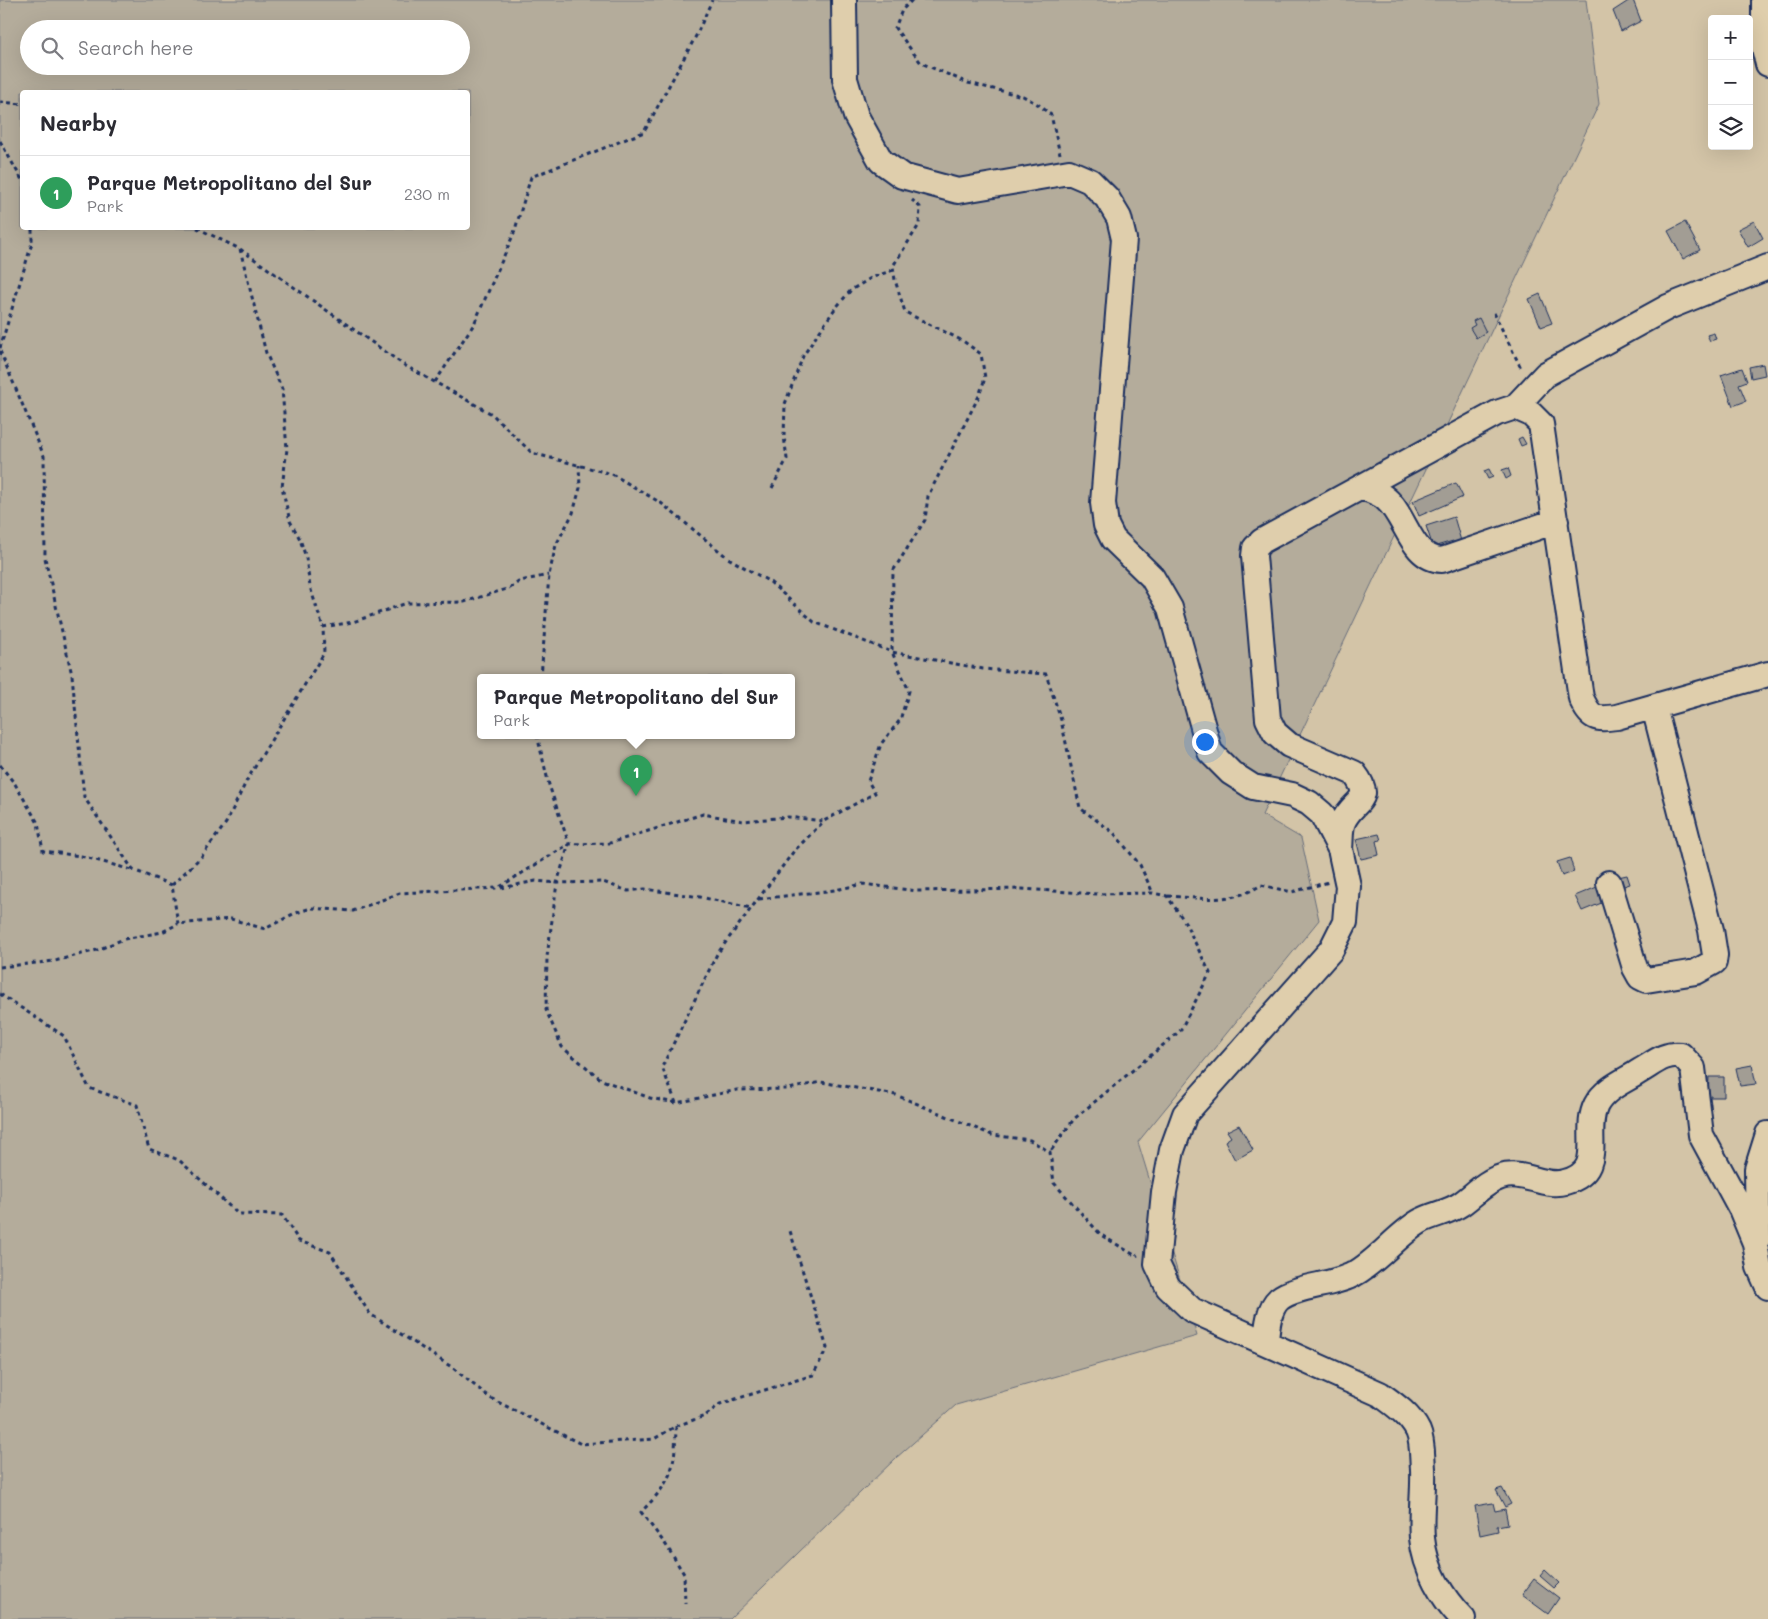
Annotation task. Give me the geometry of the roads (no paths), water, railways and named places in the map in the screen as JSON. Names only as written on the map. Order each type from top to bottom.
[{"type":"street","points":[[844,0],[845,79],[856,116],[881,160],[902,176],[958,191],[1069,172],[1090,181],[1107,198],[1119,218],[1124,239],[1103,503],[1106,525],[1112,539],[1152,577],[1170,608],[1210,752],[1231,774],[1253,787],[1292,795],[1309,803],[1322,814],[1340,849],[1348,886],[1345,922],[1331,950],[1185,1114],[1170,1158],[1164,1192],[1157,1264],[1168,1288],[1192,1310],[1380,1394],[1403,1410],[1418,1432],[1424,1497],[1422,1538],[1426,1557],[1434,1581],[1452,1608],[1463,1619]]},
{"type":"street","points":[[1764,0],[1764,48],[1768,64]]},
{"type":"street","points":[[1340,849],[1342,822],[1360,802],[1364,792],[1361,782],[1354,773],[1289,745],[1275,733],[1268,719],[1254,556],[1255,548],[1262,541],[1522,400],[1546,374],[1668,307],[1768,267]]},
{"type":"street","points":[[1522,400],[1531,414],[1542,424],[1581,698],[1588,712],[1600,719],[1654,707],[1768,674]]},
{"type":"street","points":[[1361,487],[1385,498],[1424,554],[1434,560],[1442,560],[1556,521]]},
{"type":"street","points":[[1609,883],[1635,968],[1640,977],[1646,980],[1696,972],[1714,962],[1715,955],[1711,930],[1654,707]]},
{"type":"street","points":[[1266,1342],[1268,1324],[1273,1308],[1282,1298],[1356,1274],[1403,1233],[1421,1220],[1450,1211],[1495,1179],[1517,1175],[1556,1183],[1576,1178],[1587,1169],[1592,1158],[1591,1127],[1596,1106],[1607,1090],[1659,1059],[1671,1054],[1681,1055],[1693,1068],[1701,1135],[1741,1209],[1755,1244],[1763,1277]]},
{"type":"street","points":[[1763,1277],[1757,1169],[1768,1134]]},
{"type":"place","name":"Parque Metropolitano del Sur","points":[[636,796]]}]
